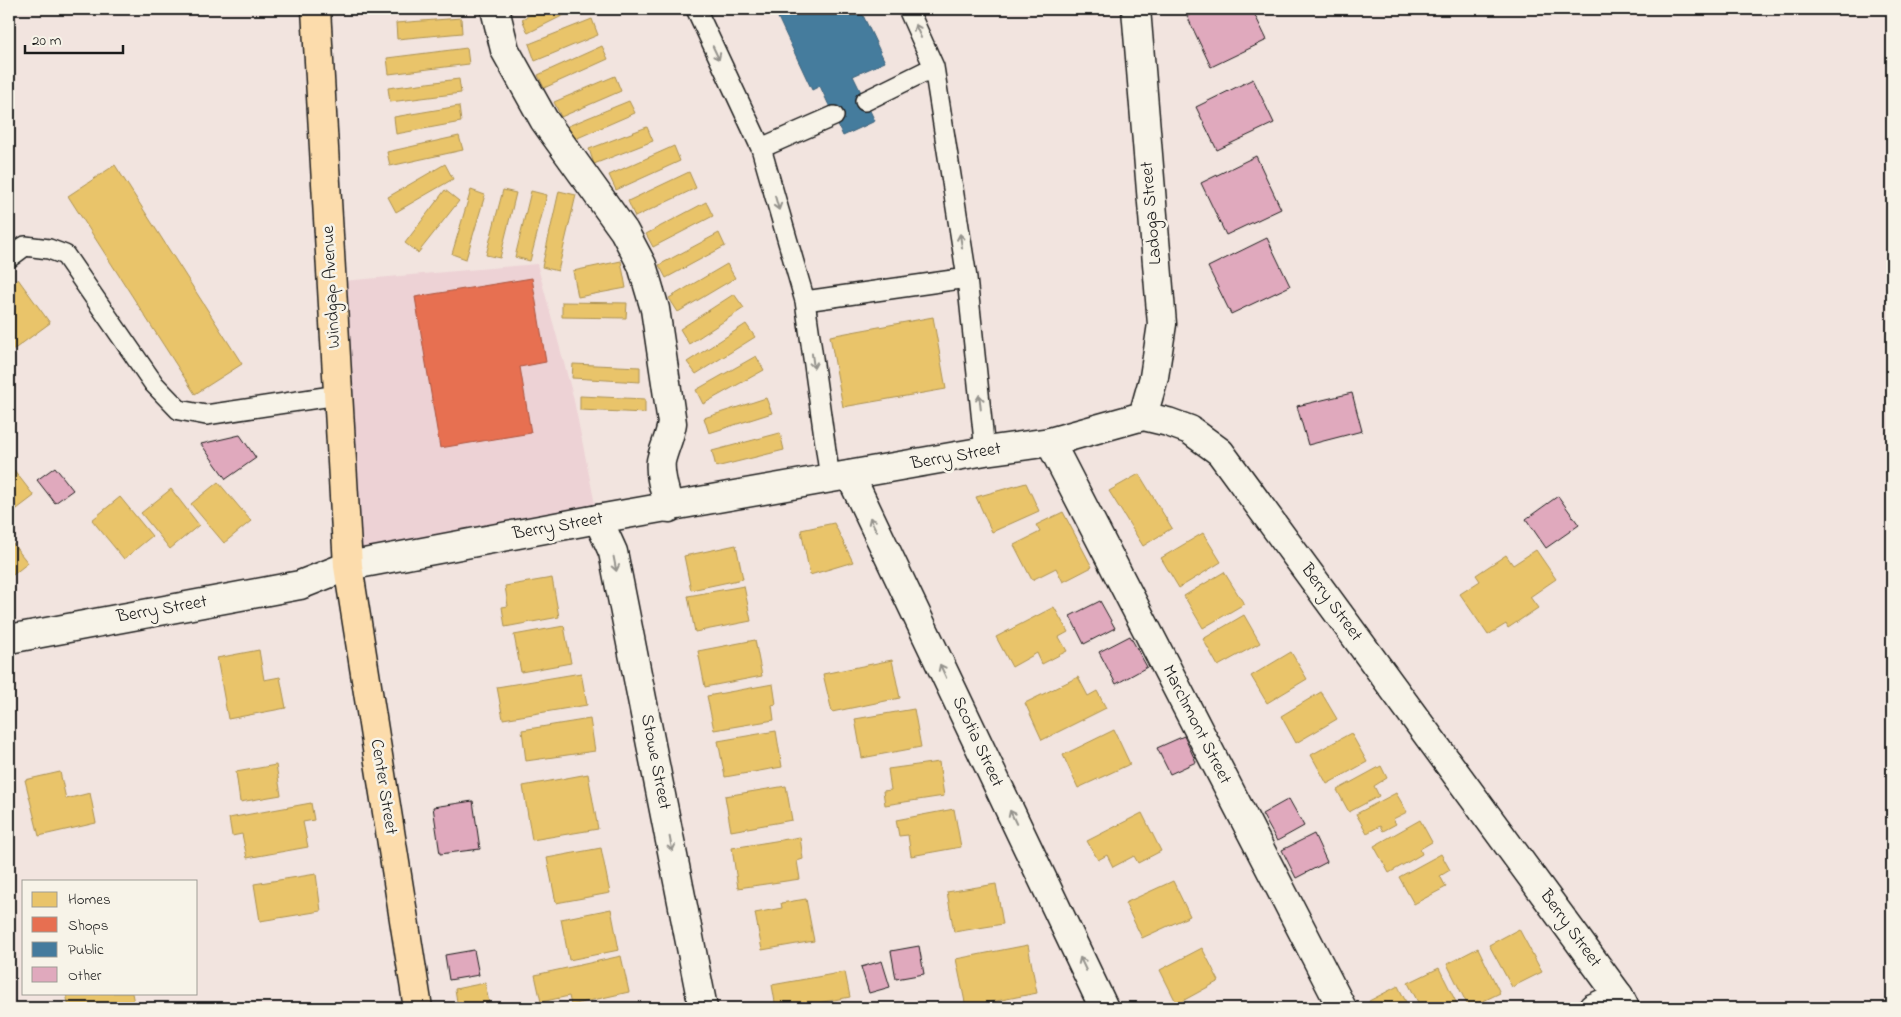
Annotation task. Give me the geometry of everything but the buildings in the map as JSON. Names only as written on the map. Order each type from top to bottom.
[{"type":"main road","name":"Windgap Avenue","points":[[316,9],[348,566]]},
{"type":"main road","name":"Center Street","points":[[348,566],[418,1008]]},
{"type":"street","points":[[495,9],[505,50],[544,120],[624,231],[642,265],[655,309],[672,423],[671,434],[661,461],[661,470],[669,508]]},
{"type":"street","name":"Ladoga Street","points":[[1136,9],[1162,324],[1154,377],[1143,416]]},
{"type":"street","name":"Berry Street","points":[[9,639],[300,585],[348,566],[598,519],[985,451],[1050,442],[1143,416],[1190,430],[1220,452],[1622,1002]]},
{"type":"street","name":"Marchmont Street","points":[[1050,442],[1342,1008]]},
{"type":"street","name":"Scotia Street","points":[[840,477],[1104,1008]]},
{"type":"street","name":"Stowe Street","points":[[598,519],[613,552],[703,1008]]},
{"type":"street","points":[[1593,1008],[1622,1002]]},
{"type":"lane","points":[[696,9],[761,148],[805,301],[840,477]]},
{"type":"lane","points":[[908,9],[934,67],[967,278],[985,451]]},
{"type":"lane","points":[[865,101],[934,67]]},
{"type":"lane","points":[[761,148],[834,116]]},
{"type":"lane","points":[[9,258],[25,246],[49,249],[65,255],[154,384],[179,410],[206,415],[338,395]]},
{"type":"lane","points":[[805,301],[967,278]]},
{"type":"shaded area","points":[[537,264],[573,396],[598,519],[348,566],[332,282]]}]
